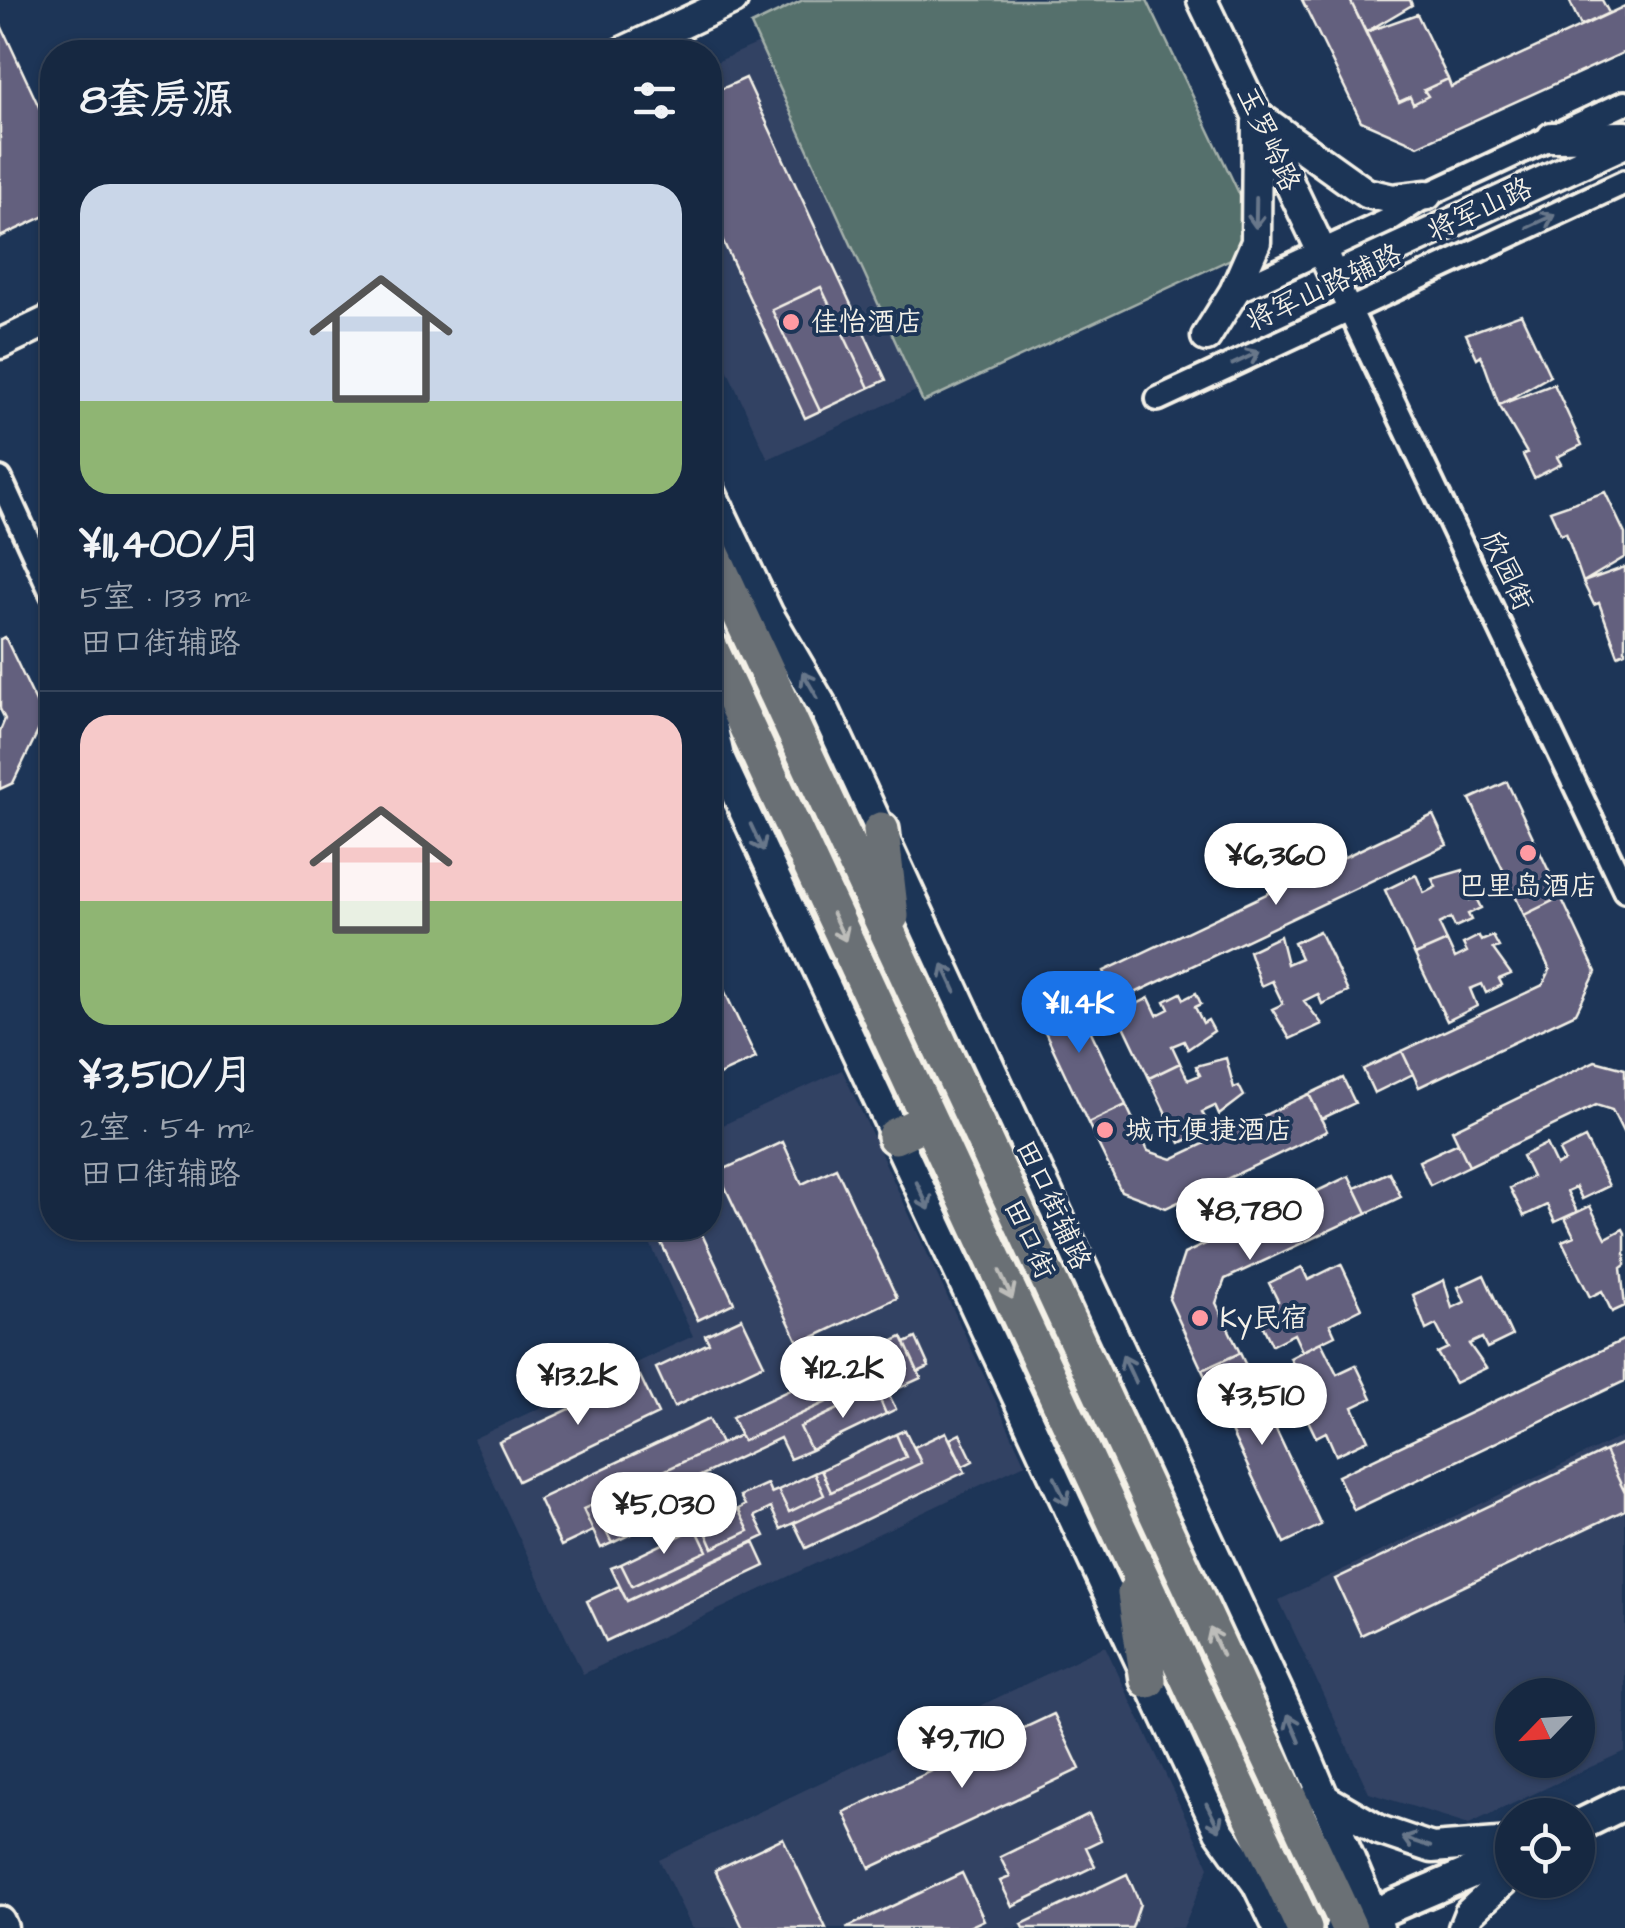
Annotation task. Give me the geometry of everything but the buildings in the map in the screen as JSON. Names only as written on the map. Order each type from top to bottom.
[{"type":"main road","name":"田口街","points":[[722,575],[1257,1731],[1358,1925]]},
{"type":"main road","name":"田口街","points":[[722,674],[1304,1928]]},
{"type":"main road","points":[[881,830],[894,947]]},
{"type":"main road","points":[[895,1136],[929,1120]]},
{"type":"main road","points":[[1130,1552],[1148,1680]]},
{"type":"main road","points":[[1595,1818],[1625,1803]]},
{"type":"main road","points":[[1358,1925],[1495,1863]]},
{"type":"street","points":[[647,40],[732,0]]},
{"type":"street","name":"玉罗岭路","points":[[1202,0],[1334,277]]},
{"type":"street","name":"将军山路辅路","points":[[1234,292],[1387,221],[1427,195],[1625,104]]},
{"type":"street","points":[[1257,115],[1366,193],[1393,199],[1427,195]]},
{"type":"street","points":[[1206,337],[1234,292],[1256,242],[1257,115]]},
{"type":"street","points":[[1552,137],[1625,139]]},
{"type":"street","name":"将军山路","points":[[1334,277],[1625,139]]},
{"type":"street","name":"将军山路辅路","points":[[1158,398],[1625,182]]},
{"type":"street","name":"欣园街","points":[[1334,277],[1625,890]]},
{"type":"street","points":[[0,344],[40,325]]},
{"type":"street","points":[[0,480],[40,567]]},
{"type":"street","name":"田口街辅路","points":[[722,515],[768,613],[826,712],[1295,1728],[1322,1799],[1358,1925]]},
{"type":"street","points":[[722,765],[1218,1831],[1256,1884],[1278,1928]]},
{"type":"street","points":[[1257,1731],[1322,1799],[1380,1830],[1432,1848],[1495,1843]]},
{"type":"street","points":[[1463,1928],[1469,1913],[1495,1889]]},
{"type":"street","points":[[0,1921],[3,1928]]},
{"type":"shaded area","points":[[759,43],[918,390],[768,459],[722,358],[722,60]]},
{"type":"shaded area","points":[[842,1070],[1025,1464],[583,1674],[473,1439],[693,1336],[649,1240],[722,1240],[722,1125]]},
{"type":"shaded area","points":[[1625,1435],[1625,1751],[1595,1765],[1595,1678],[1495,1678],[1495,1778],[1567,1778],[1525,1798],[1495,1798],[1495,1812],[1469,1824],[1369,1793],[1279,1600]]},
{"type":"shaded area","points":[[1105,1646],[1209,1867],[1183,1928],[692,1928],[659,1860]]},
{"type":"green space","points":[[803,0],[1147,0],[1263,244],[923,402],[751,25]]},
{"type":"place","name":"佳怡酒店","points":[[791,322]]},
{"type":"place","name":"巴里岛酒店","points":[[1528,853]]},
{"type":"place","name":"城市便捷酒店","points":[[1105,1130]]},
{"type":"place","name":"Ky民宿","points":[[1200,1318]]}]
